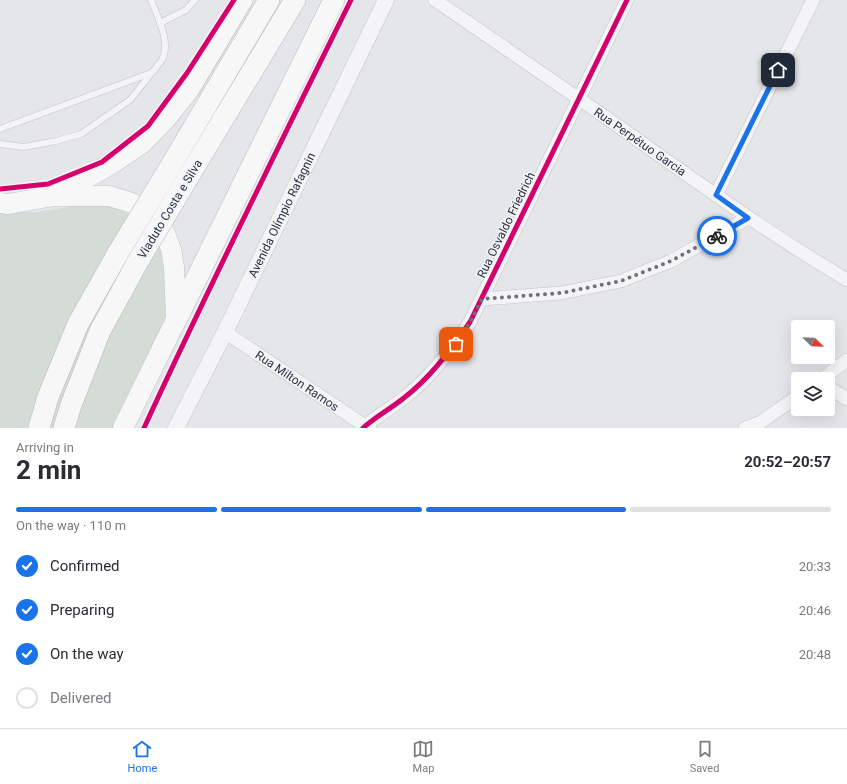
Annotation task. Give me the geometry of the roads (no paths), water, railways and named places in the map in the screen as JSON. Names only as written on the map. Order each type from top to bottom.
[{"type":"highway","points":[[54,196],[112,163],[143,142],[166,118],[189,89],[242,0]]},
{"type":"highway","name":"Viaduto Costa e Silva","points":[[39,428],[48,397],[78,324],[118,253],[269,0]]},
{"type":"highway","name":"Viaduto Costa e Silva","points":[[64,428],[71,405],[100,331],[137,263],[295,0]]},
{"type":"highway","points":[[176,320],[334,0]]},
{"type":"main road","points":[[0,203],[8,204],[54,196],[109,196],[132,203],[149,213],[164,231],[171,249],[174,267],[176,320],[123,428]]},
{"type":"street","name":"Avenida Olímpio Rafagnin","points":[[176,428],[225,332],[386,0]]},
{"type":"street","name":"Rua Perpétuo Garcia","points":[[435,0],[578,98],[748,218],[847,280]]},
{"type":"street","name":"Rua Osvaldo Friedrich","points":[[366,427],[407,396],[431,372],[456,344],[470,322],[627,0]]},
{"type":"street","points":[[716,195],[813,0]]},
{"type":"street","points":[[482,299],[561,293],[621,281],[671,261],[748,218]]},
{"type":"street","name":"Rua Milton Ramos","points":[[225,332],[366,427]]},
{"type":"street","points":[[831,372],[847,360]]},
{"type":"street","points":[[835,391],[847,399]]},
{"type":"street","points":[[745,428],[765,425],[791,402]]},
{"type":"lane","points":[[0,144],[24,147],[56,141],[81,134],[130,100],[153,72],[165,54],[166,47],[160,23],[151,0]]},
{"type":"lane","points":[[160,23],[186,10],[195,0]]},
{"type":"lane","points":[[0,129],[153,72]]}]
